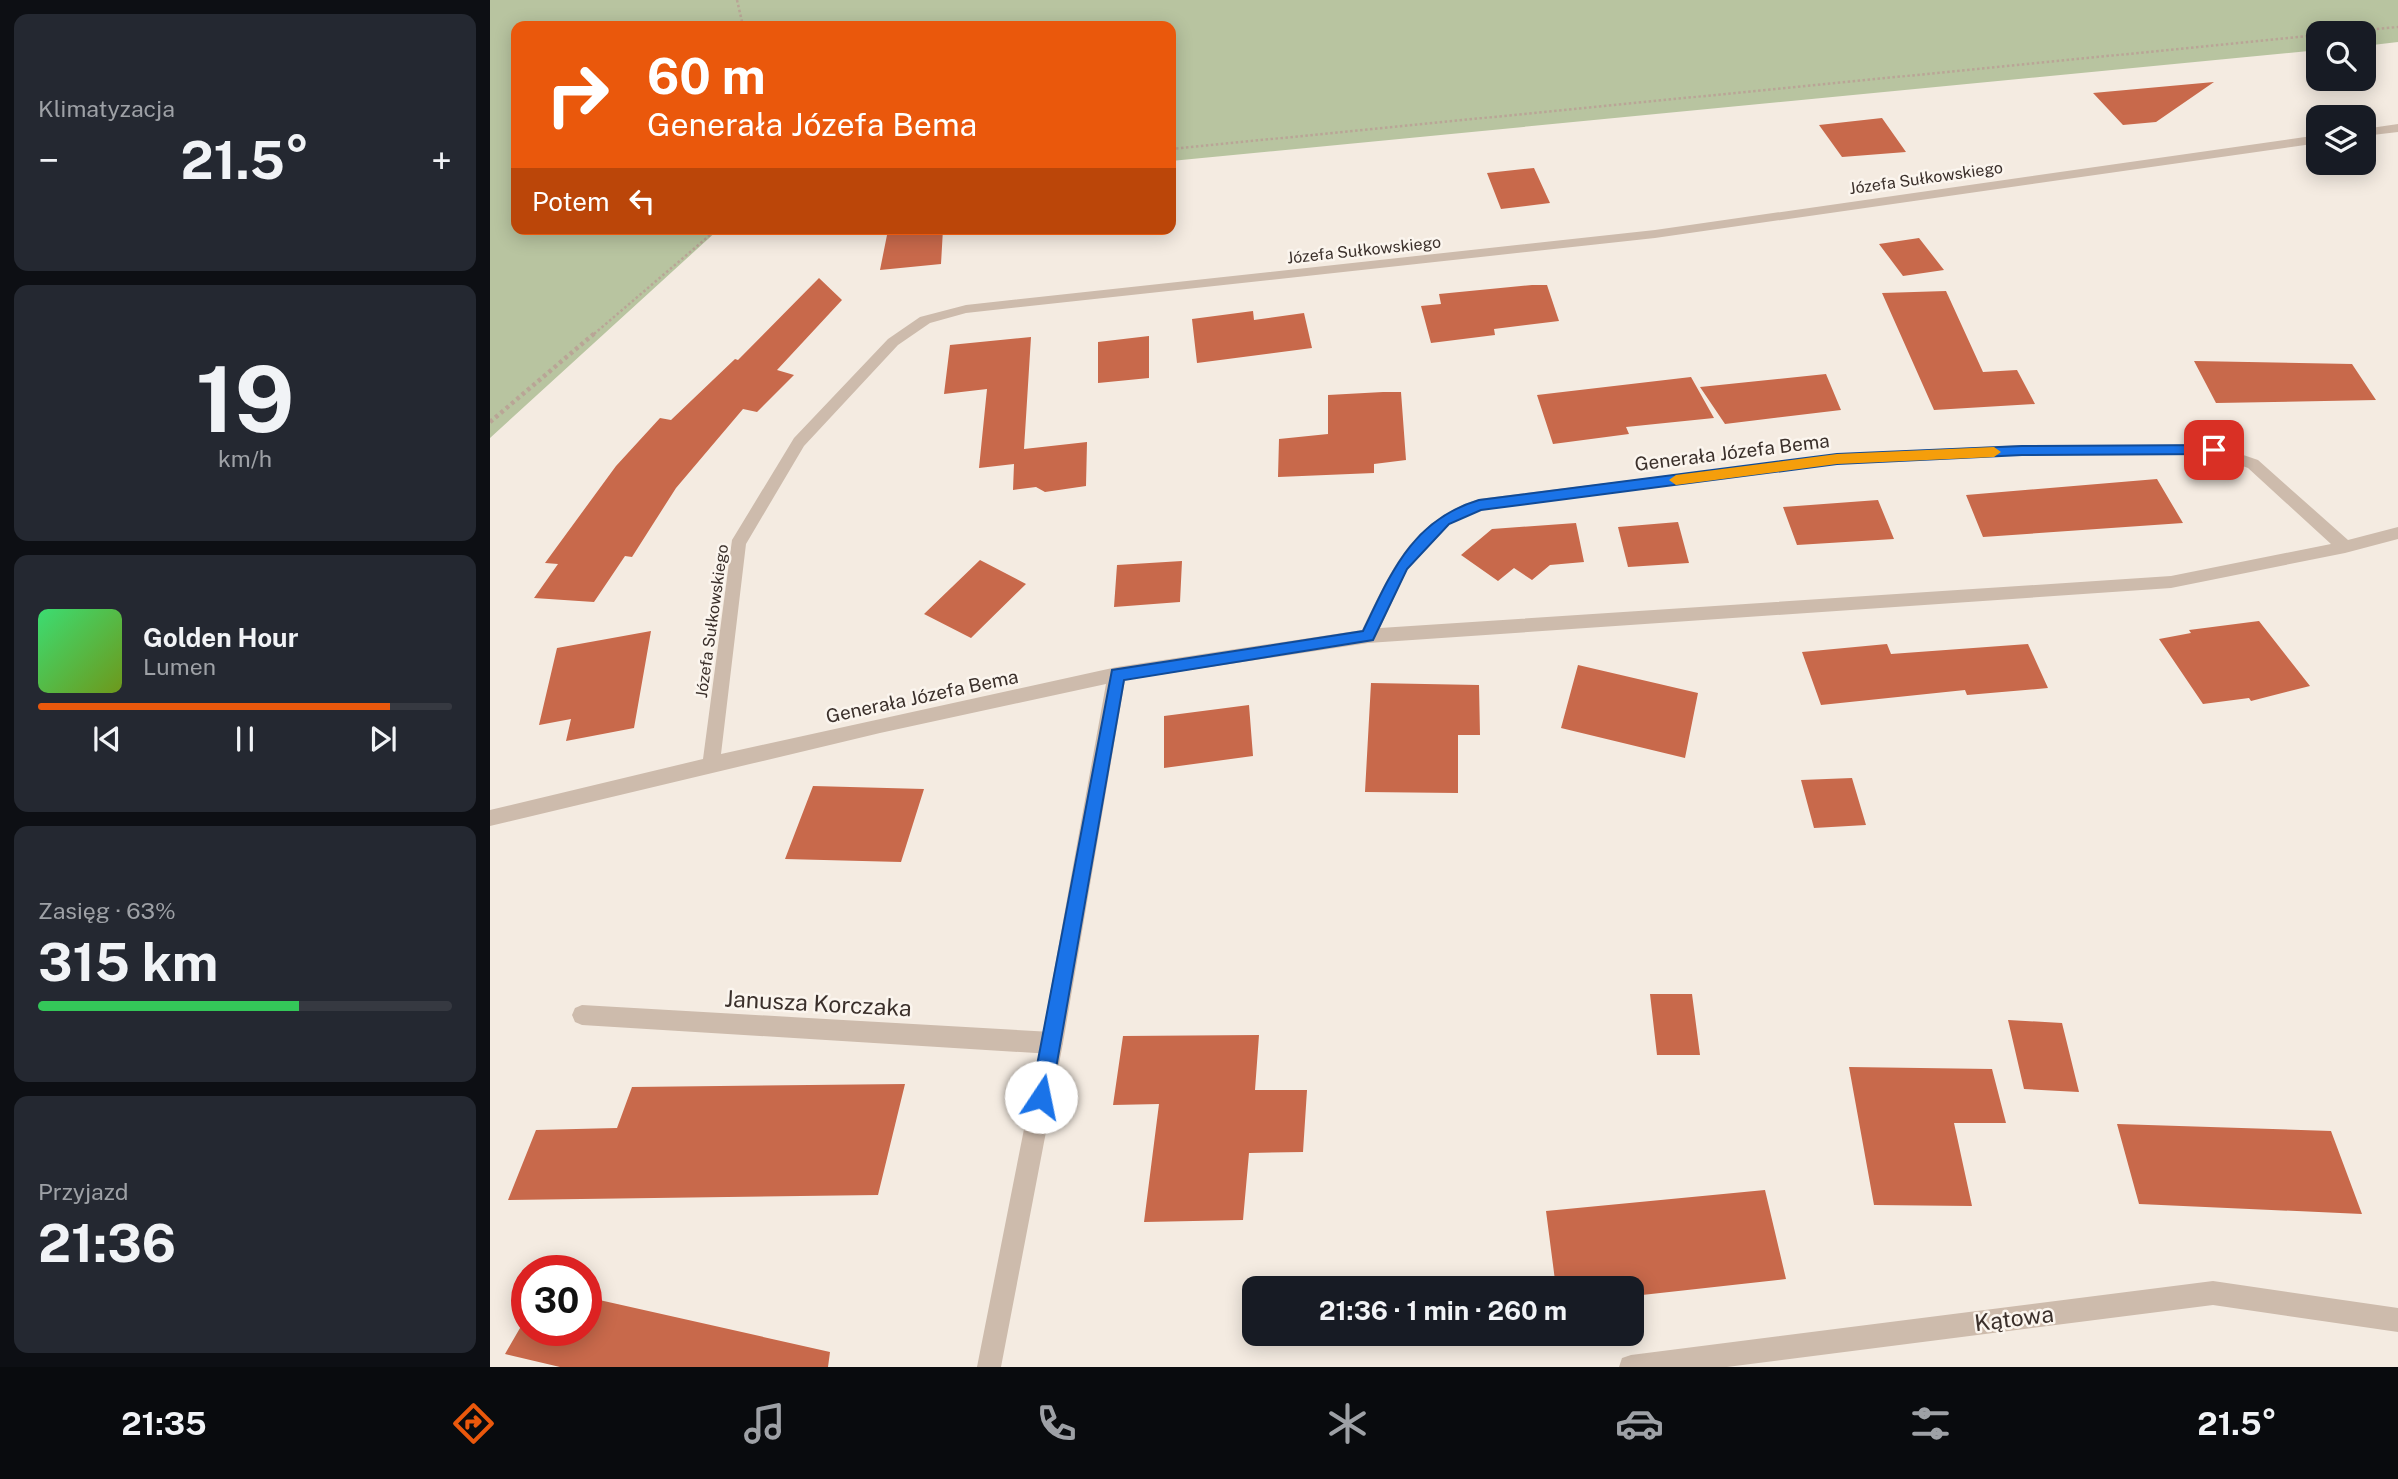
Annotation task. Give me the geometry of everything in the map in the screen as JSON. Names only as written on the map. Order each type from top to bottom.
[{"type":"street","points":[[2376,131],[2398,128]]},
{"type":"street","name":"Józefa Sułkowskiego","points":[[710,765],[738,544],[799,442],[893,342],[925,320],[966,309],[1655,234],[2306,141]]},
{"type":"street","name":"Generała Józefa Bema","points":[[1368,636],[1401,566],[1444,520],[1479,505],[1837,459],[2022,450],[2214,450],[2253,464],[2345,547]]},
{"type":"street","name":"Generała Józefa Bema","points":[[490,818],[710,765],[1117,674],[1368,636],[2171,582],[2398,534]]},
{"type":"street","points":[[989,1367],[1052,1043],[1117,674]]},
{"type":"street","name":"Janusza Korczaka","points":[[582,1015],[1052,1043]]},
{"type":"street","name":"Kątowa","points":[[1630,1367],[2213,1293],[2398,1320]]},
{"type":"path","points":[[737,0],[742,21]]},
{"type":"path","points":[[2376,29],[2398,27]]},
{"type":"path","points":[[1176,149],[2306,36]]},
{"type":"path","points":[[490,422],[710,235]]},
{"type":"green space","points":[[490,0],[2398,0],[2398,42],[2376,45],[2376,21],[2306,21],[2306,51],[1176,161],[1176,21],[511,21],[511,235],[712,235],[490,438]]},
{"type":"building","points":[[2214,82],[2156,122],[2123,125],[2093,93]]},
{"type":"building","points":[[1882,118],[1906,152],[1842,157],[1819,125]]},
{"type":"building","points":[[1534,168],[1550,203],[1501,209],[1487,173]]},
{"type":"building","points":[[887,235],[943,235],[941,264],[880,270]]},
{"type":"building","points":[[1919,238],[1944,270],[1903,276],[1879,244]]},
{"type":"building","points":[[819,278],[842,300],[777,370],[794,375],[757,412],[743,409],[676,488],[632,557],[625,556],[594,602],[534,598],[558,564],[545,563],[616,466],[660,418],[671,420],[735,359],[738,360]]},
{"type":"building","points":[[1547,285],[1559,321],[1494,329],[1495,335],[1431,343],[1421,306],[1441,304],[1439,294]]},
{"type":"building","points":[[1946,291],[1983,372],[2017,370],[2035,404],[1934,410],[1882,293]]},
{"type":"building","points":[[1253,311],[1254,320],[1304,313],[1312,348],[1197,363],[1192,319]]},
{"type":"building","points":[[1149,336],[1149,378],[1098,383],[1098,342]]},
{"type":"building","points":[[1031,337],[1024,449],[1087,442],[1086,486],[1045,492],[1036,487],[1013,490],[1014,464],[979,468],[987,389],[944,394],[950,345]]},
{"type":"building","points":[[2194,361],[2352,364],[2376,400],[2216,403]]},
{"type":"building","points":[[1826,374],[1841,410],[1725,424],[1700,387]]},
{"type":"building","points":[[1691,377],[1714,418],[1626,427],[1629,434],[1553,444],[1537,395]]},
{"type":"building","points":[[1401,392],[1406,460],[1374,464],[1374,473],[1278,477],[1279,439],[1328,434],[1328,395]]},
{"type":"building","points":[[2157,479],[2183,523],[1983,537],[1966,495]]},
{"type":"building","points":[[1878,500],[1894,539],[1797,545],[1783,507]]},
{"type":"building","points":[[1678,522],[1689,563],[1628,567],[1618,527]]},
{"type":"building","points":[[1576,523],[1584,562],[1550,565],[1532,580],[1514,568],[1498,581],[1461,555],[1492,529]]},
{"type":"building","points":[[980,560],[1026,584],[971,638],[924,614]]},
{"type":"building","points":[[1182,561],[1180,602],[1114,607],[1117,565]]},
{"type":"building","points":[[2259,621],[2310,686],[2251,701],[2249,698],[2203,704],[2159,639],[2191,633],[2189,630]]},
{"type":"building","points":[[651,631],[634,728],[566,741],[571,719],[539,725],[557,648]]},
{"type":"building","points":[[1887,644],[1891,654],[2028,644],[2048,688],[1967,695],[1965,690],[1821,705],[1802,652]]},
{"type":"building","points":[[1578,665],[1698,693],[1685,758],[1561,728]]},
{"type":"building","points":[[1371,683],[1479,685],[1480,735],[1458,735],[1458,793],[1365,792]]},
{"type":"building","points":[[1249,705],[1253,756],[1164,768],[1164,716]]},
{"type":"building","points":[[1852,778],[1866,825],[1814,828],[1801,780]]},
{"type":"building","points":[[813,786],[924,789],[901,862],[785,859]]},
{"type":"building","points":[[1650,994],[1692,994],[1700,1055],[1657,1055]]},
{"type":"building","points":[[2008,1020],[2062,1023],[2079,1092],[2024,1089]]},
{"type":"building","points":[[1259,1035],[1255,1090],[1307,1090],[1303,1152],[1249,1153],[1243,1220],[1144,1222],[1159,1104],[1113,1105],[1123,1036]]},
{"type":"building","points":[[1849,1067],[1992,1069],[2006,1123],[1954,1123],[1972,1206],[1874,1205]]},
{"type":"building","points":[[905,1084],[878,1195],[508,1200],[536,1130],[617,1128],[632,1087]]},
{"type":"building","points":[[2117,1124],[2331,1131],[2362,1214],[2139,1204]]},
{"type":"building","points":[[1765,1190],[1786,1279],[1644,1295],[1644,1276],[1554,1276],[1546,1211]]},
{"type":"building","points":[[602,1301],[830,1352],[828,1367],[560,1367],[505,1354],[511,1344],[511,1346],[602,1346]]},
{"type":"slow traffic","points":[[1676,480],[1837,459],[1994,452]]},
{"type":"route","points":[[1041,1097],[1117,674],[1368,636],[1401,566],[1444,520],[1479,505],[1837,459],[2022,450],[2214,450]]}]
